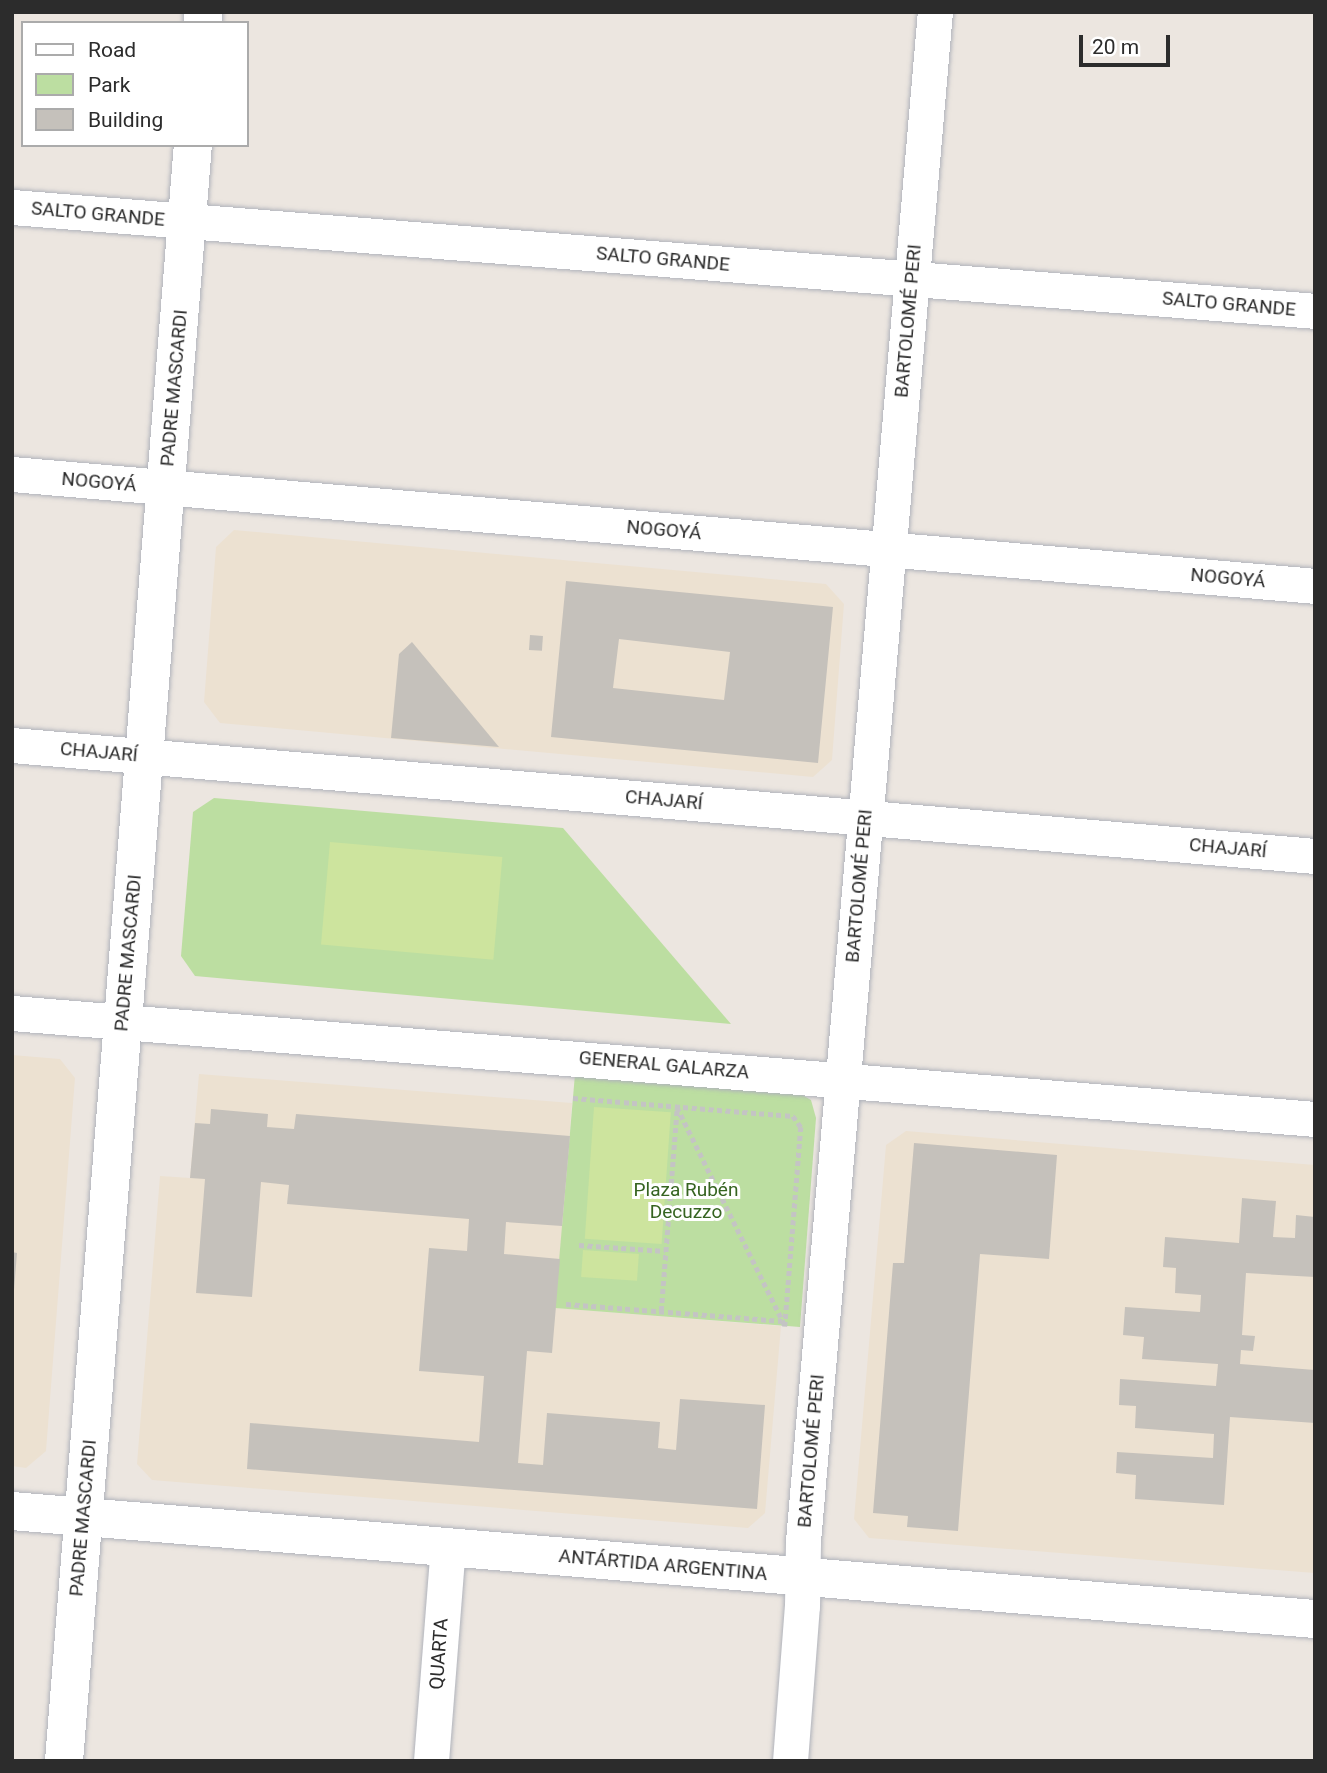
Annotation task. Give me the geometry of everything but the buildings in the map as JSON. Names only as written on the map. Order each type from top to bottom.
[{"type":"street","name":"BARTOLOMÉ PERI","points":[[790,1761],[802,1577],[843,1080],[935,12]]},
{"type":"street","name":"PADRE MASCARDI","points":[[64,1761],[193,147]]},
{"type":"street","name":"SALTO GRANDE","points":[[12,207],[1315,311]]},
{"type":"street","name":"NOGOYÁ","points":[[12,474],[1315,586]]},
{"type":"street","name":"CHAJARÍ","points":[[12,744],[1315,856]]},
{"type":"street","name":"GENERAL GALARZA","points":[[12,1013],[1315,1119]]},
{"type":"street","name":"ANTÁRTIDA ARGENTINA","points":[[12,1511],[1315,1619]]},
{"type":"street","name":"QUARTA","points":[[431,1761],[447,1547]]},
{"type":"path","points":[[573,1098],[793,1116],[801,1127],[785,1326],[677,1107]]},
{"type":"path","points":[[661,1311],[677,1107]]},
{"type":"path","points":[[579,1245],[665,1251]]},
{"type":"path","points":[[566,1304],[783,1321]]},
{"type":"shaded area","points":[[234,530],[826,584],[844,604],[832,760],[813,777],[220,723],[204,702],[216,547]]},
{"type":"shaded area","points":[[12,1055],[60,1059],[75,1078],[46,1451],[26,1468],[12,1466]]},
{"type":"shaded area","points":[[199,1074],[572,1103],[556,1308],[781,1326],[765,1513],[748,1528],[152,1480],[137,1464],[160,1176],[190,1178]]},
{"type":"shaded area","points":[[906,1131],[1315,1165],[1315,1573],[869,1538],[854,1519],[886,1145]]},
{"type":"green space","points":[[214,798],[563,828],[731,1024],[195,976],[181,956],[193,812]]},
{"type":"green space","points":[[330,842],[502,857],[493,960],[321,945]]},
{"type":"green space","name":"Plaza Rubén Decuzzo","points":[[575,1074],[799,1093],[811,1100],[816,1118],[800,1327],[555,1308]]},
{"type":"green space","points":[[594,1107],[671,1112],[662,1244],[585,1239]]},
{"type":"green space","points":[[583,1250],[639,1254],[637,1281],[581,1277]]}]
